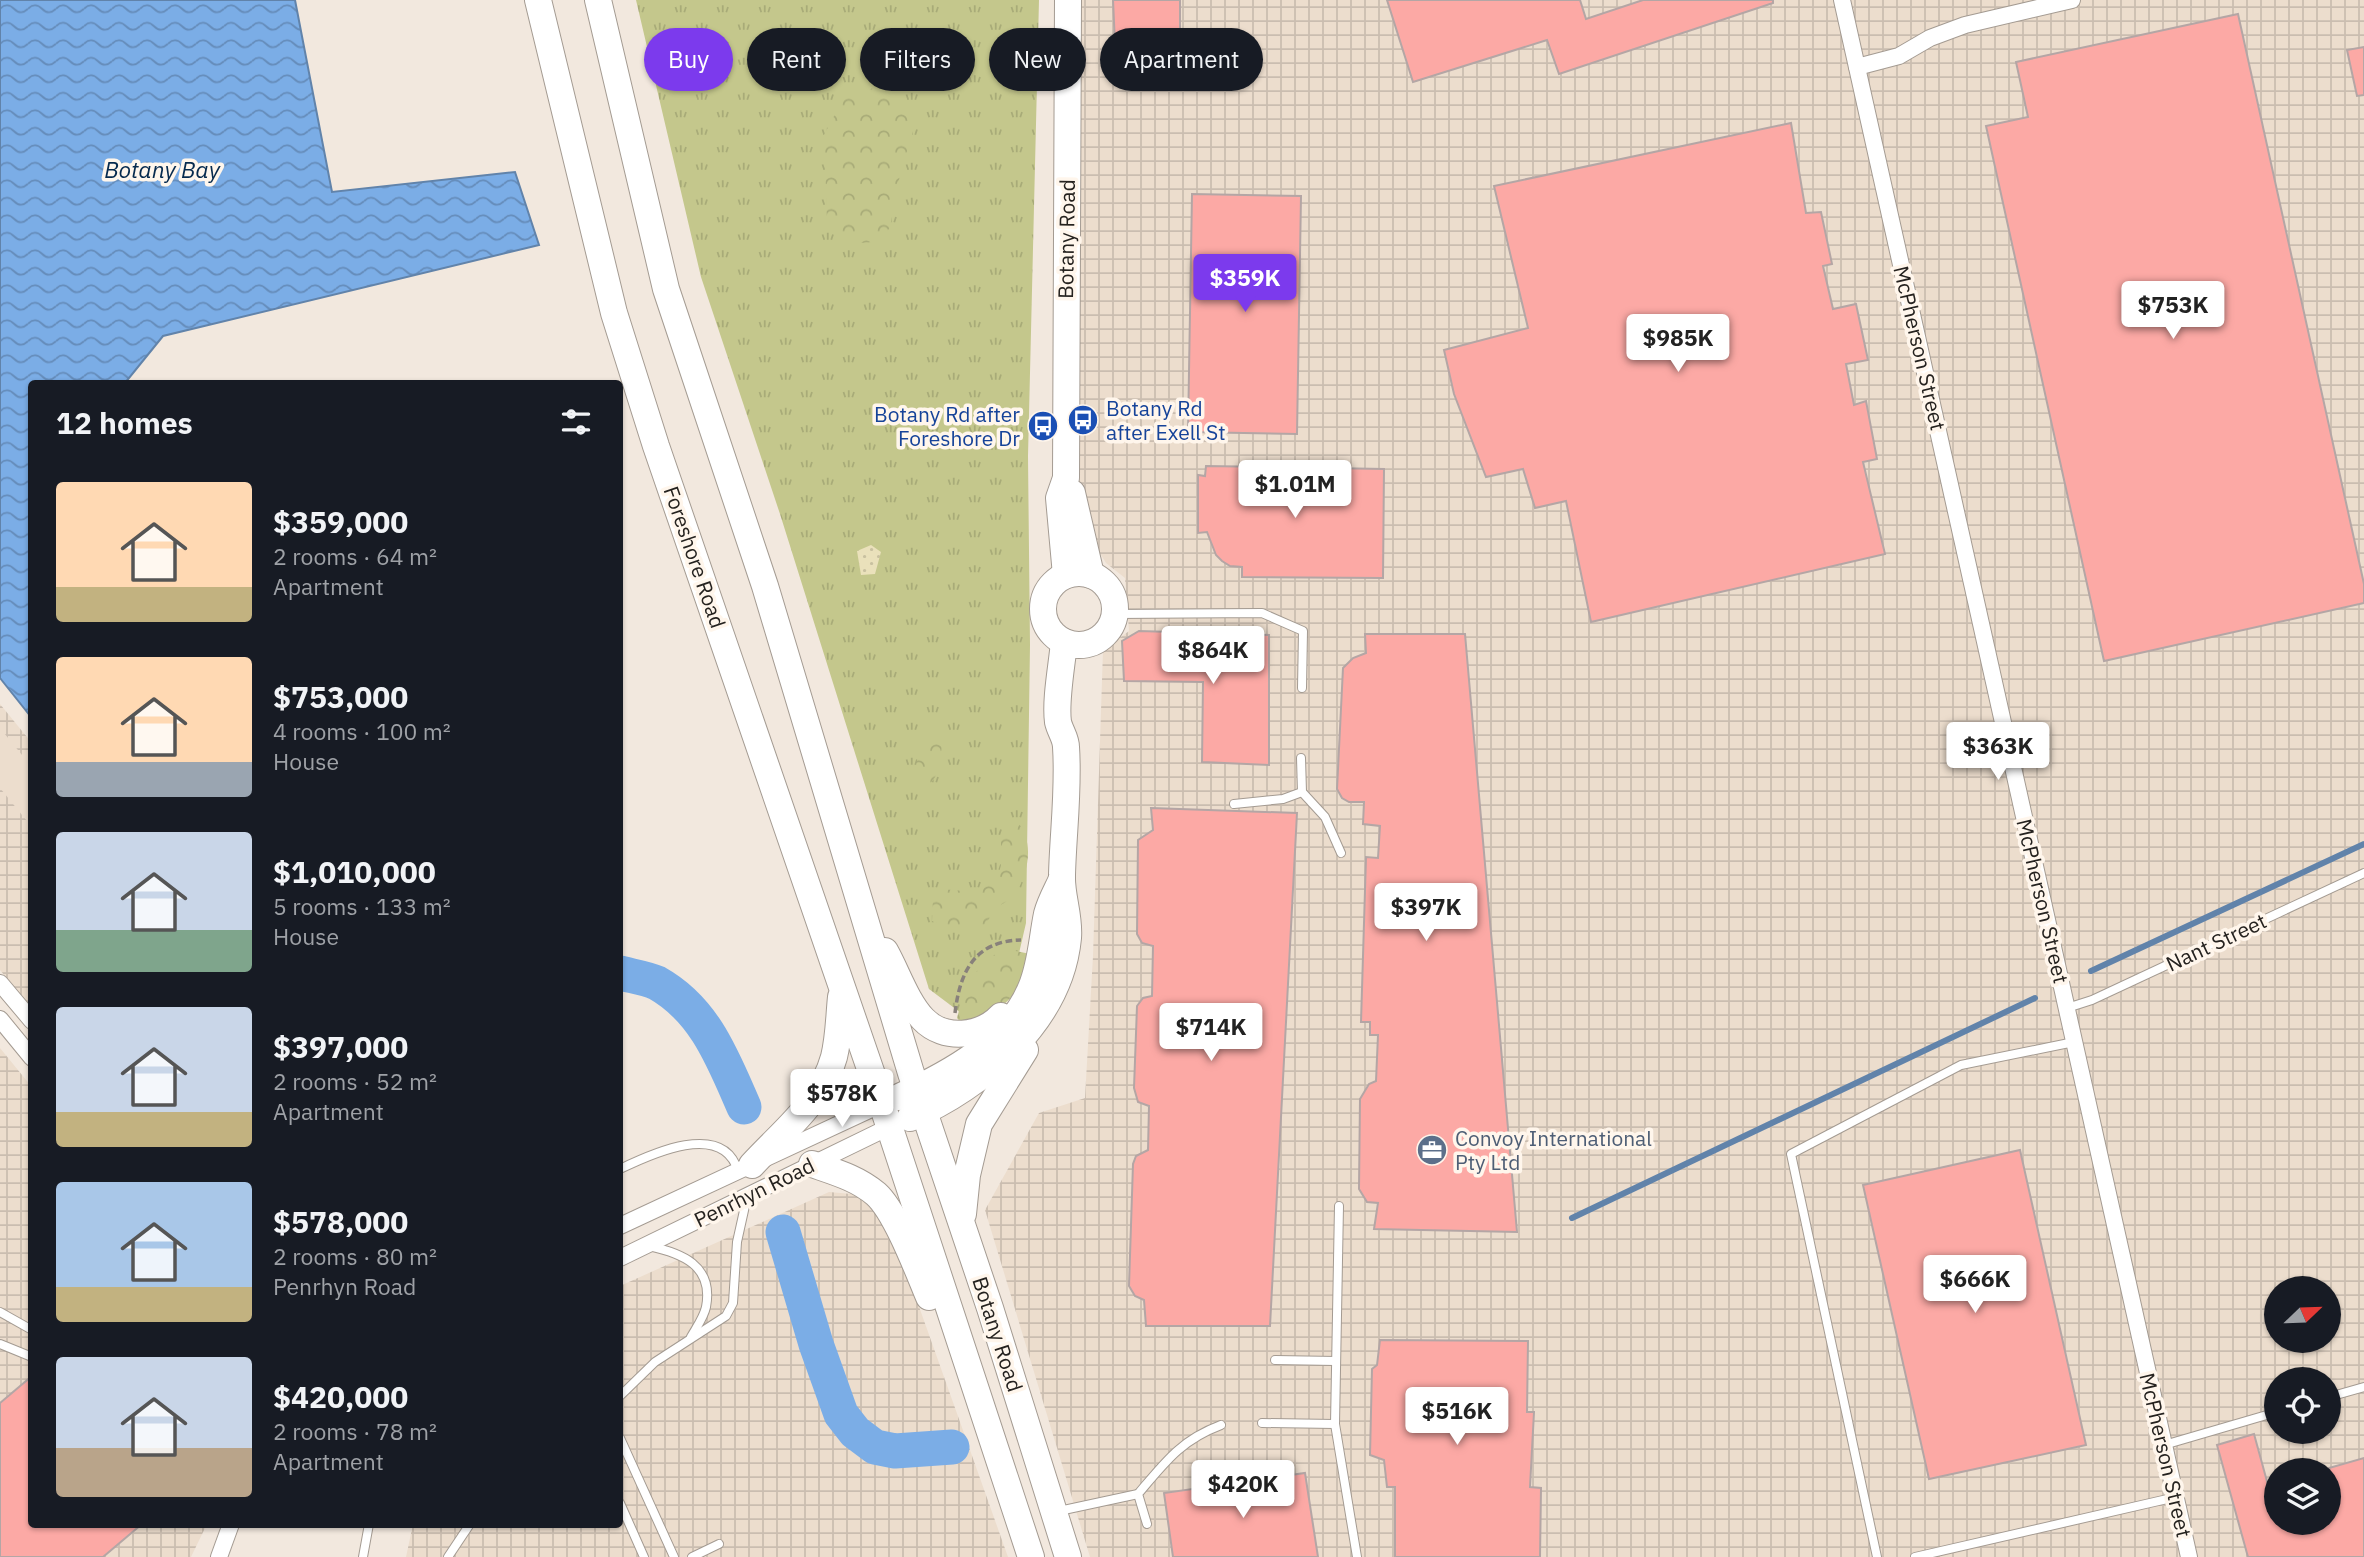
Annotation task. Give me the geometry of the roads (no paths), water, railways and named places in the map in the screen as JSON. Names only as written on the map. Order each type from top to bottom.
[{"type":"main road","name":"Foreshore Road","points":[[538,0],[614,313],[656,446],[886,1116]]},
{"type":"main road","points":[[598,0],[666,289],[765,586],[920,1101]]},
{"type":"main road","name":"Botany Road","points":[[1068,0],[1066,478],[1059,498],[1078,575]]},
{"type":"main road","points":[[1078,575],[1110,590],[1115,614],[1105,634],[1075,643],[1047,626],[1043,602],[1055,581],[1078,575]]},
{"type":"main road","points":[[962,1222],[967,1175],[979,1124],[1028,1044],[1039,1016],[1054,990],[1068,939],[1069,911],[1062,879],[1066,744],[1076,722],[1079,672],[1075,643]]},
{"type":"main road","points":[[920,1101],[950,1073],[972,1058],[1017,1013],[1031,988],[1047,912],[1062,879]]},
{"type":"main road","points":[[859,903],[923,1019],[934,1026],[958,1034],[981,1031],[996,1022],[1009,1007],[1041,949]]},
{"type":"main road","points":[[745,1169],[809,1105],[829,1072],[834,1055],[842,989]]},
{"type":"main road","points":[[886,1116],[977,1079],[999,1061],[1039,1016]]},
{"type":"main road","name":"Botany Road","points":[[920,1101],[962,1222],[1068,1557]]},
{"type":"main road","name":"Botany Road","points":[[886,1116],[1031,1557]]},
{"type":"main road","points":[[812,1164],[850,1177],[878,1196],[906,1243],[943,1329],[978,1400]]},
{"type":"street","name":"McPherson Street","points":[[1842,0],[2189,1557]]},
{"type":"street","points":[[1857,67],[1899,56],[1930,38],[1965,25],[2072,0]]},
{"type":"street","points":[[0,983],[28,1016]]},
{"type":"street","points":[[0,1019],[28,1053]]},
{"type":"street","name":"Penrhyn Road","points":[[623,1257],[812,1164],[886,1116]]},
{"type":"street","name":"Penrhyn Road","points":[[623,1225],[745,1169],[886,1116]]},
{"type":"street","points":[[219,1557],[230,1528]]},
{"type":"lane","points":[[1115,614],[1262,613],[1303,631],[1302,688]]},
{"type":"lane","points":[[1301,758],[1302,792],[1325,817],[1341,853]]},
{"type":"lane","points":[[1234,804],[1283,799],[1302,792]]},
{"type":"lane","name":"Nant Street","points":[[2067,1008],[2092,1000],[2364,873]]},
{"type":"lane","points":[[1877,1557],[1791,1154],[1961,1065],[2074,1042]]},
{"type":"lane","points":[[623,1168],[683,1143],[720,1148],[745,1169]]},
{"type":"lane","points":[[623,1393],[655,1362],[726,1317],[733,1303],[737,1242],[747,1197]]},
{"type":"lane","points":[[1339,1206],[1335,1424],[1357,1557]]},
{"type":"lane","points":[[645,1246],[678,1252],[696,1265],[705,1279],[706,1307],[691,1337]]},
{"type":"lane","points":[[0,1312],[28,1327]]},
{"type":"lane","points":[[0,1344],[28,1355]]},
{"type":"lane","points":[[1275,1360],[1336,1361]]},
{"type":"lane","points":[[2341,1394],[2364,1387]]},
{"type":"lane","points":[[2164,1445],[2264,1416]]},
{"type":"lane","points":[[1262,1423],[1335,1424]]},
{"type":"lane","points":[[1055,1512],[1138,1494],[1172,1453],[1195,1435],[1221,1425]]},
{"type":"lane","points":[[623,1445],[674,1557]]},
{"type":"lane","points":[[1138,1494],[1147,1524]]},
{"type":"lane","points":[[1914,1557],[2176,1497]]},
{"type":"lane","points":[[623,1510],[644,1557]]},
{"type":"lane","points":[[363,1557],[368,1528]]},
{"type":"lane","points":[[448,1557],[467,1528]]},
{"type":"lane","points":[[692,1557],[719,1544]]},
{"type":"water","name":"Botany Bay","points":[[0,0],[295,0],[332,192],[515,172],[539,245],[163,336],[127,380],[28,380],[28,713],[0,678]]},
{"type":"waterway","points":[[2091,971],[2364,844]]},
{"type":"waterway","points":[[623,974],[657,983],[688,1007],[711,1037],[744,1107]]},
{"type":"waterway","points":[[1572,1218],[2035,998]]},
{"type":"waterway","points":[[783,1232],[816,1344],[841,1414],[855,1432],[875,1447],[895,1451],[952,1447]]},
{"type":"place","name":"Botany Rd after Exell St","points":[[1083,420]]},
{"type":"place","name":"Botany Rd after Foreshore Dr","points":[[1043,426]]},
{"type":"place","name":"Convoy International Pty Ltd","points":[[1432,1150]]}]
